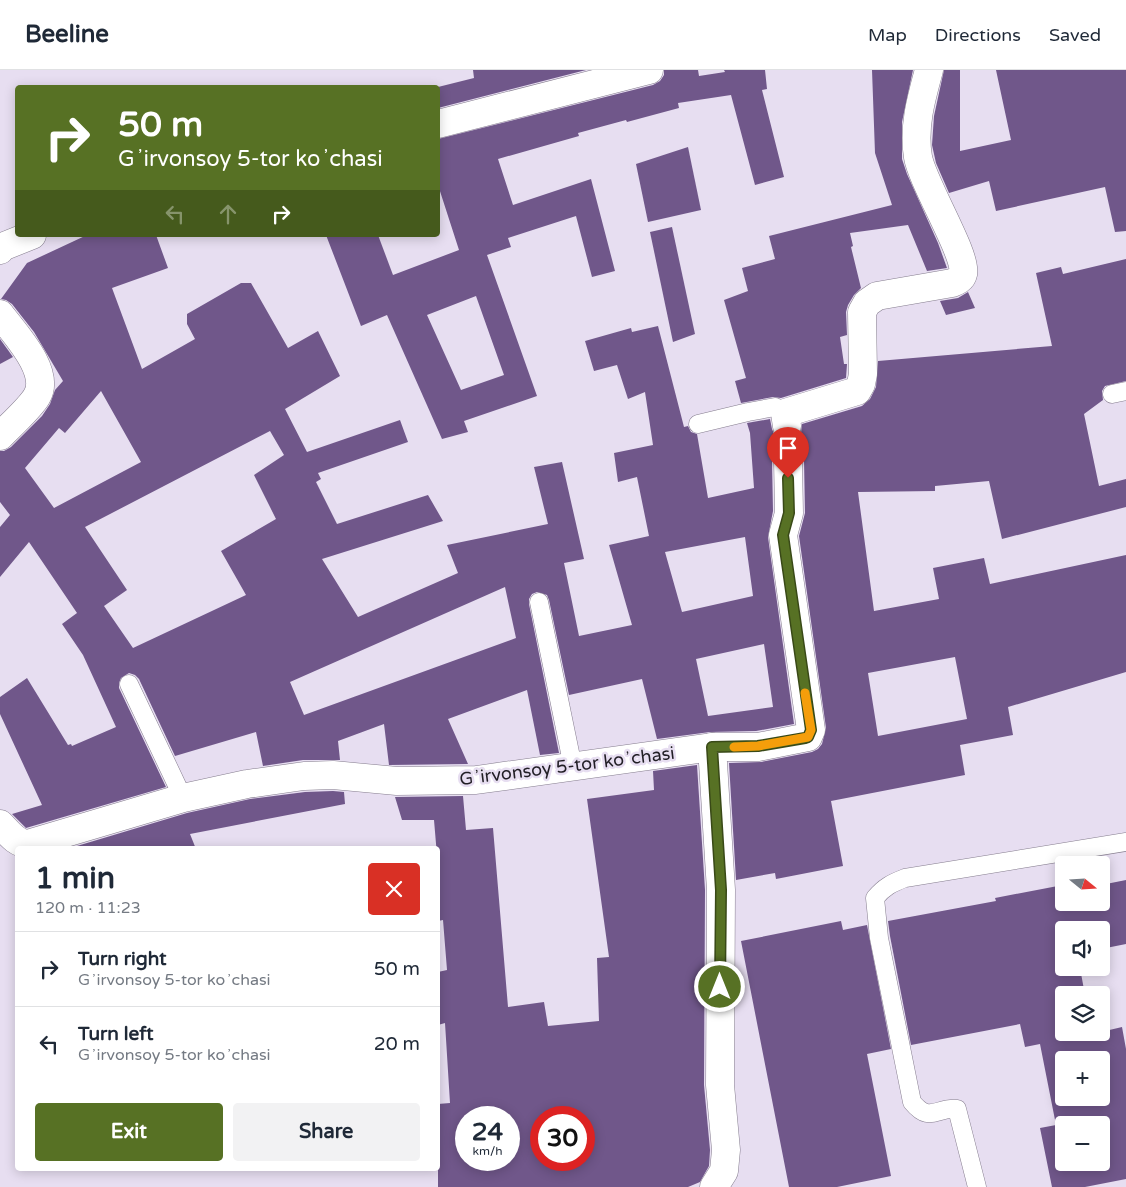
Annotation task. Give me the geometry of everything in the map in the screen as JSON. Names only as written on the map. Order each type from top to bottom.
[{"type":"street","points":[[440,123],[649,70]]},
{"type":"street","points":[[786,420],[857,391],[863,374],[862,312],[867,303],[877,296],[952,283],[960,279],[964,273],[964,266],[958,250],[930,193],[918,158],[916,130],[918,111],[929,70]]},
{"type":"street","points":[[0,250],[2,247],[27,237]]},
{"type":"street","points":[[0,314],[37,365],[40,383],[38,395],[0,436]]},
{"type":"street","name":"Gʼirvonsoy 5-tor koʼchasi","points":[[0,824],[17,841],[22,844],[28,844],[183,798],[247,784],[304,776],[333,774],[397,781],[476,780],[712,747],[758,746],[805,738],[810,734],[811,730],[783,535],[789,513],[788,460]]},
{"type":"street","points":[[712,747],[721,890],[720,1085],[726,1150],[724,1171],[714,1187]]},
{"type":"lane","points":[[698,424],[775,407],[786,420]]},
{"type":"lane","points":[[539,602],[573,767]]},
{"type":"lane","points":[[129,684],[183,798]]},
{"type":"lane","points":[[977,1187],[957,1110],[928,1114],[920,1111],[912,1102],[879,938],[875,898],[891,883],[905,878],[1126,842]]},
{"type":"building","points":[[473,70],[586,70],[440,107],[440,86],[474,78]]},
{"type":"building","points":[[664,70],[698,70],[699,76],[725,72],[724,70],[765,70],[767,89],[762,90],[784,177],[755,185],[731,95],[678,103],[679,108],[578,133],[579,136],[498,159],[513,205],[591,179],[615,271],[592,277],[576,216],[508,238],[511,247],[487,255],[537,396],[464,421],[468,432],[442,439],[387,315],[361,326],[327,237],[379,237],[393,275],[459,250],[440,191],[440,138],[653,85],[660,81],[664,75]],"holes":[[[476,296],[504,375],[461,390],[427,315]]]},
{"type":"building","points":[[872,70],[913,70],[902,122],[902,159],[947,268],[927,271],[908,225],[850,233],[853,246],[851,247],[861,288],[848,305],[846,312],[847,335],[840,337],[844,364],[847,364],[846,378],[781,398],[773,397],[741,403],[735,381],[746,378],[724,300],[748,291],[742,268],[775,259],[769,236],[892,205],[875,153]]},
{"type":"building","points":[[944,70],[960,70],[960,151],[1011,140],[996,70],[1126,70],[1126,231],[1115,232],[1105,187],[996,211],[989,181],[949,193],[936,163],[932,145],[934,116]]},
{"type":"building","points":[[688,147],[701,210],[648,222],[636,164]]},
{"type":"building","points":[[672,227],[695,334],[673,342],[650,232]]},
{"type":"building","points":[[83,237],[157,237],[168,268],[112,288],[142,369],[195,339],[187,324],[187,314],[241,283],[251,283],[288,348],[318,331],[340,376],[285,409],[307,452],[400,420],[408,442],[318,473],[321,479],[316,482],[337,524],[428,495],[443,521],[322,559],[358,617],[458,573],[447,545],[548,524],[534,467],[562,462],[584,559],[564,563],[579,636],[632,625],[609,545],[649,536],[637,477],[618,482],[614,453],[653,445],[645,392],[628,399],[617,365],[594,371],[585,341],[631,328],[632,332],[658,326],[684,427],[688,426],[691,432],[697,434],[708,498],[754,488],[750,433],[747,423],[770,419],[775,436],[782,441],[790,441],[797,438],[801,432],[802,424],[862,406],[870,399],[876,387],[878,361],[1052,346],[1036,273],[1061,267],[1063,274],[1126,259],[1126,381],[1105,386],[1102,391],[1103,400],[1084,414],[1099,486],[1126,479],[1126,507],[1002,539],[989,481],[935,486],[935,491],[858,492],[874,611],[939,599],[933,568],[984,558],[990,584],[1126,555],[1126,672],[1008,707],[1013,735],[960,745],[965,775],[831,801],[843,866],[776,879],[775,873],[736,880],[729,763],[761,762],[812,752],[822,744],[826,728],[799,536],[805,513],[804,460],[802,452],[796,447],[787,444],[775,452],[772,460],[773,511],[768,537],[794,724],[756,731],[710,732],[657,739],[642,679],[569,695],[549,600],[547,595],[537,592],[532,594],[529,604],[559,753],[540,755],[527,690],[448,719],[468,764],[389,765],[384,724],[338,741],[340,760],[303,760],[263,766],[256,732],[175,756],[139,679],[129,673],[121,678],[119,688],[166,787],[26,828],[12,814],[42,805],[0,714],[0,697],[27,678],[68,745],[71,744],[72,746],[116,727],[83,655],[62,624],[77,613],[29,542],[0,577],[0,527],[10,515],[0,502],[0,451],[11,447],[42,416],[50,404],[55,390],[63,381],[34,332],[12,304],[1,299],[27,263]],"holes":[[[101,391],[141,462],[54,508],[25,468],[59,428],[65,433]],[[270,431],[284,455],[254,475],[276,519],[221,551],[246,595],[133,648],[104,606],[127,590],[85,527]],[[745,537],[753,596],[682,612],[665,552]],[[505,587],[516,638],[304,715],[290,682]],[[764,644],[773,707],[708,716],[696,659]],[[955,657],[967,719],[878,736],[868,673]]]},
{"type":"building","points":[[968,292],[975,308],[946,315],[940,301],[958,298]]},
{"type":"building","points":[[0,339],[13,357],[0,364]]},
{"type":"building","points":[[697,765],[705,890],[704,1085],[710,1150],[709,1166],[700,1182],[688,1187],[438,1187],[438,1171],[440,1171],[440,1104],[450,1103],[445,1023],[440,1024],[440,972],[447,970],[443,920],[440,921],[440,846],[436,846],[434,820],[402,820],[395,797],[463,796],[466,830],[493,828],[508,1007],[544,1002],[548,1026],[599,1021],[597,958],[609,957],[587,799],[654,790],[653,771]]},
{"type":"building","points":[[305,792],[344,792],[345,804],[190,834],[195,846],[77,846],[187,813],[250,799]]},
{"type":"building","points":[[1126,880],[1126,944],[1110,947],[1110,921],[1055,921],[1055,976],[1081,976],[1083,986],[1055,986],[1055,1041],[1110,1041],[1110,1030],[1122,1027],[1126,1049],[1126,1179],[1085,1187],[1052,1187],[1040,1128],[1055,1125],[1055,1171],[1110,1171],[1110,1116],[1055,1116],[1055,1120],[1040,1044],[1025,1047],[1020,1024],[911,1045],[888,921],[996,901],[995,898],[1055,887],[1055,911],[1110,911],[1110,883]]},
{"type":"building","points":[[841,921],[843,930],[867,925],[891,1049],[867,1054],[891,1176],[837,1187],[789,1187],[741,941]]},
{"type":"tunnel","points":[[787,426],[788,460]]},
{"type":"slow traffic","points":[[734,747],[758,746],[808,737],[811,730],[805,693]]},
{"type":"route","points":[[720,987],[721,890],[712,747],[758,746],[805,738],[808,737],[811,730],[783,535],[789,513],[788,478]]}]
